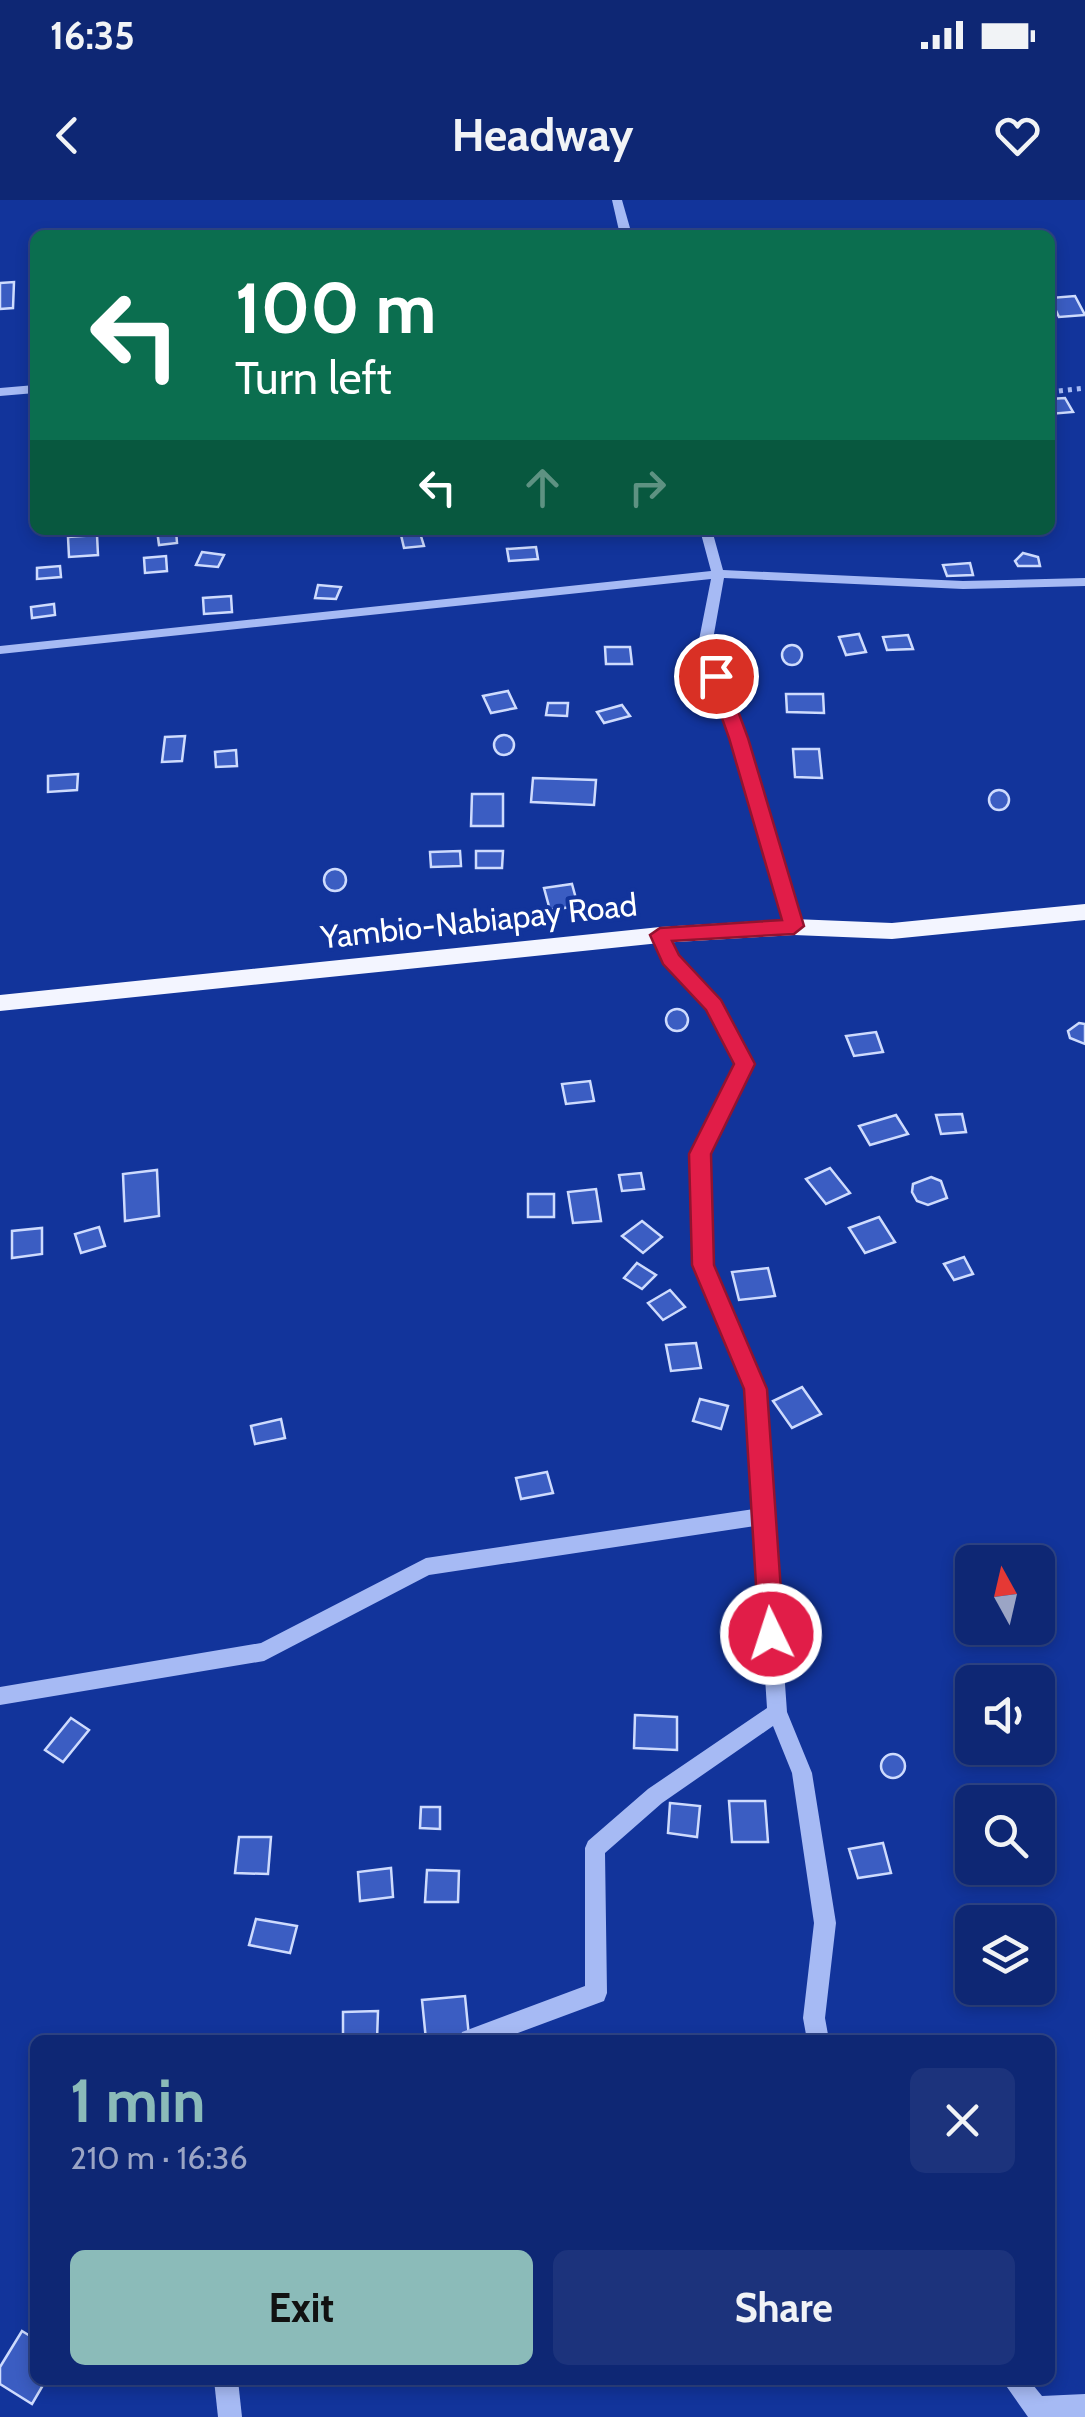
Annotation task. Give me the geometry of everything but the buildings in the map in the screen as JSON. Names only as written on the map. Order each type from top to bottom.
[{"type":"main road","name":"Yambio-Nabiapay Road","points":[[0,1004],[660,935],[794,926],[892,932],[1085,912]]},
{"type":"street","points":[[617,200],[625,230]]},
{"type":"street","points":[[0,392],[30,389]]},
{"type":"street","points":[[707,535],[718,574],[705,645],[738,738],[794,926]]},
{"type":"street","points":[[0,650],[718,574],[963,586],[1085,582]]},
{"type":"street","points":[[660,935],[670,959],[714,1005],[744,1064],[700,1154],[703,1265],[755,1389],[777,1712],[802,1773],[825,1923],[814,2018],[817,2035]]},
{"type":"street","points":[[0,1696],[264,1652],[426,1567],[763,1516]]},
{"type":"street","points":[[483,2035],[596,1993],[596,1848],[655,1796],[777,1712]]},
{"type":"street","points":[[227,2385],[230,2417]]},
{"type":"street","points":[[1018,2385],[1037,2408],[1085,2406]]},
{"type":"path","points":[[1055,391],[1085,388]]},
{"type":"route","points":[[716,676],[794,926],[660,935],[670,959],[714,1005],[744,1064],[700,1154],[703,1265],[755,1389],[771,1634]]}]
